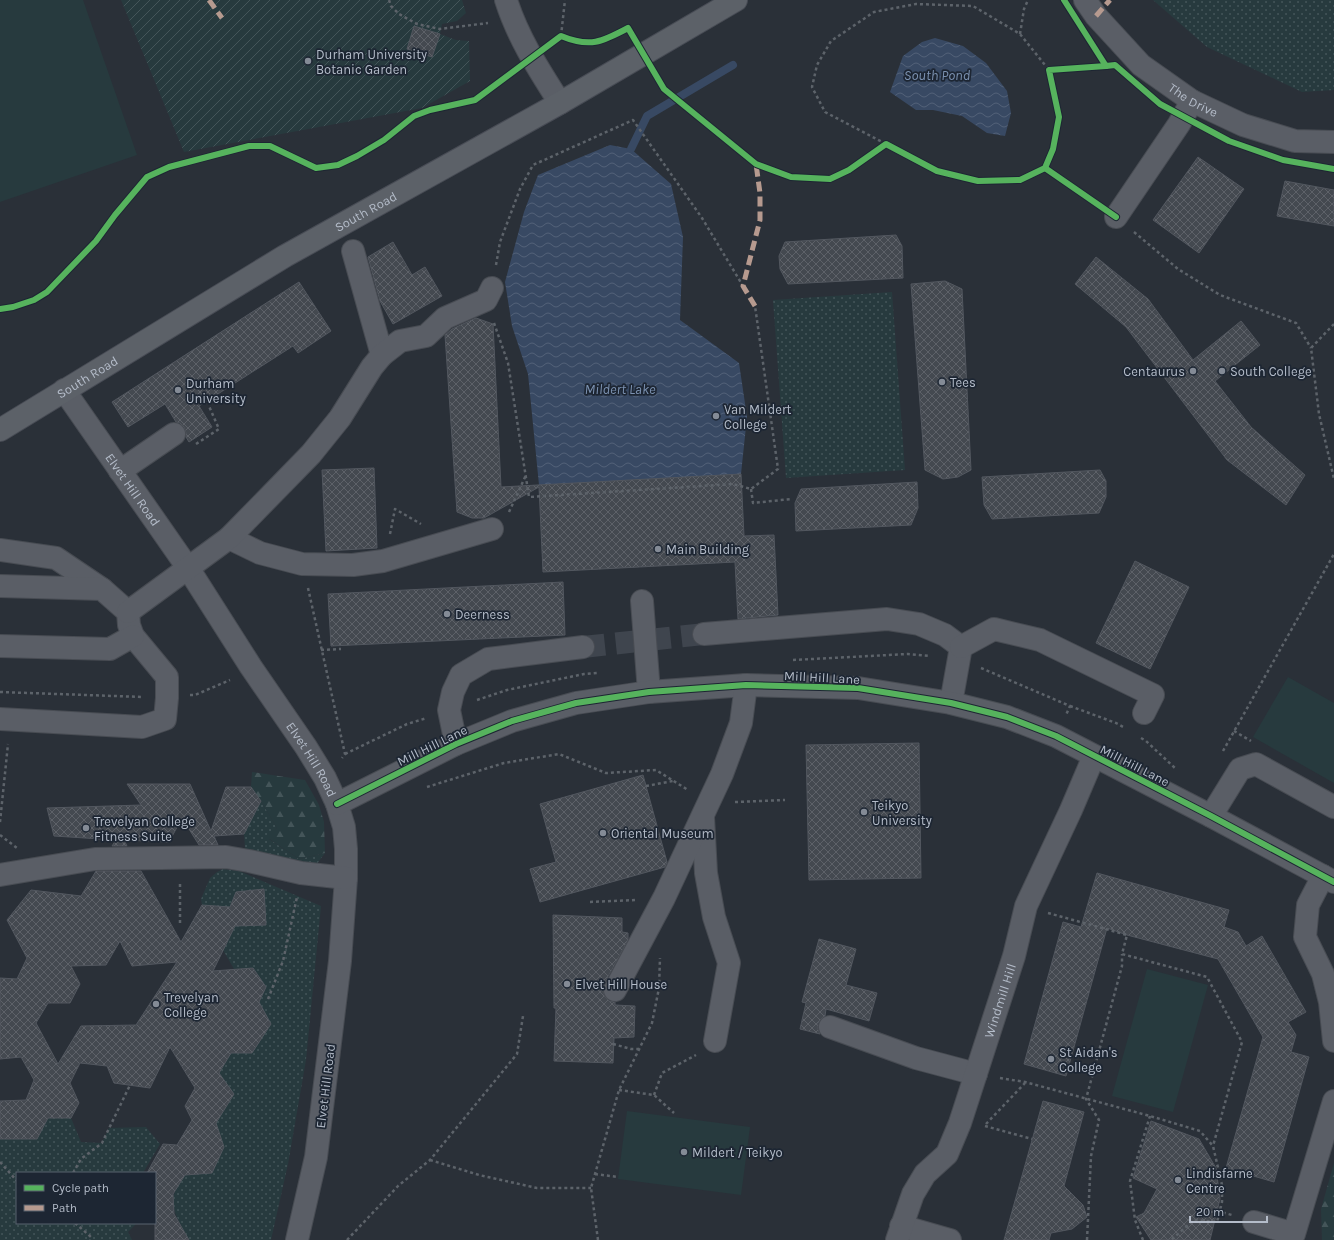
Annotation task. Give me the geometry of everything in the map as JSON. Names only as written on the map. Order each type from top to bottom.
[{"type":"main road","name":"South Road","points":[[0,430],[285,256],[560,103],[736,0]]},
{"type":"street","name":"The Drive","points":[[1086,0],[1096,16],[1141,65],[1192,101],[1243,125],[1295,141],[1334,142]]},
{"type":"street","points":[[509,10],[532,58],[560,103]]},
{"type":"street","points":[[1116,217],[1179,124],[1192,101]]},
{"type":"street","points":[[352,251],[382,355]]},
{"type":"street","points":[[128,612],[229,538],[312,454],[340,418],[372,367],[382,355],[400,341],[426,336],[445,318],[489,294]]},
{"type":"street","name":"Elvet Hill Road","points":[[64,390],[188,568],[251,667],[306,747],[325,778],[337,804],[344,827],[346,878],[340,961],[317,1150],[297,1240]]},
{"type":"street","points":[[120,471],[174,434]]},
{"type":"street","points":[[229,538],[260,553],[302,564],[353,565],[383,561],[499,523]]},
{"type":"street","points":[[0,550],[56,558],[102,589],[128,612],[129,624],[133,636],[167,677],[165,719],[142,727],[6,719]]},
{"type":"street","points":[[0,586],[102,589]]},
{"type":"street","points":[[642,601],[649,692]]},
{"type":"street","points":[[704,634],[887,619],[919,624],[945,635],[960,647]]},
{"type":"street","points":[[960,647],[994,628],[1040,640],[1153,695],[1144,713]]},
{"type":"street","points":[[0,646],[110,649],[133,636]]},
{"type":"street","points":[[456,744],[449,710],[453,692],[461,675],[488,659],[583,647]]},
{"type":"street","points":[[951,703],[960,647]]},
{"type":"street","points":[[615,990],[664,898],[722,774],[741,723],[746,685]]},
{"type":"street","name":"Mill Hill Lane","points":[[337,804],[456,744],[512,722],[576,703],[649,692],[746,685],[858,688],[951,703],[1007,717],[1056,736],[1211,816],[1328,879]]},
{"type":"street","name":"Windmill Hill","points":[[899,1233],[913,1194],[925,1174],[947,1154],[960,1123],[1014,956],[1026,906],[1071,810],[1094,756]]},
{"type":"street","points":[[1211,816],[1240,769],[1256,764],[1334,807]]},
{"type":"street","points":[[705,809],[706,873],[714,917],[729,963],[716,1042]]},
{"type":"street","points":[[0,875],[95,859],[226,857],[301,873],[346,878]]},
{"type":"street","points":[[1328,879],[1308,905],[1305,937],[1323,974],[1330,1002],[1334,1040]]},
{"type":"street","points":[[830,1027],[916,1058],[976,1074]]},
{"type":"street","points":[[1254,1222],[1294,1237],[1334,1101]]},
{"type":"street","points":[[899,1233],[950,1240]]},
{"type":"path","points":[[388,0],[391,6],[399,14],[418,24],[440,29],[509,10]]},
{"type":"path","points":[[532,58],[564,38],[565,0]]},
{"type":"path","points":[[1020,34],[1024,8],[1028,0]]},
{"type":"path","points":[[892,147],[825,112],[812,87],[817,65],[831,42],[874,12],[916,4],[973,6],[1020,34],[1052,70],[1050,77]]},
{"type":"path","points":[[743,286],[702,218],[633,120],[533,165],[520,189],[513,211],[500,242],[489,294],[508,363],[529,497],[733,484],[751,489]]},
{"type":"path","points":[[880,148],[886,144]]},
{"type":"path","points":[[1116,217],[1178,269],[1220,295],[1296,324],[1311,348],[1319,414],[1334,479]]},
{"type":"path","points":[[751,489],[778,470],[756,306]]},
{"type":"path","points":[[1311,348],[1334,324]]},
{"type":"path","points":[[174,434],[187,450],[219,429],[209,406]]},
{"type":"path","points":[[499,523],[526,474]]},
{"type":"path","points":[[751,489],[753,504],[791,499]]},
{"type":"path","points":[[1223,751],[1334,554]]},
{"type":"path","points":[[302,564],[345,754],[325,778]]},
{"type":"path","points":[[321,650],[341,649]]},
{"type":"path","points":[[0,692],[167,698],[195,694],[235,677],[251,667]]},
{"type":"path","points":[[1070,706],[1116,723],[1128,730]]},
{"type":"path","points":[[0,822],[6,719]]},
{"type":"path","points":[[1140,738],[1146,741],[1180,773]]},
{"type":"path","points":[[421,789],[504,763],[559,754],[606,773],[656,770],[674,781],[705,809],[785,800]]},
{"type":"path","points":[[646,786],[674,781]]},
{"type":"path","points":[[268,999],[283,961],[301,873]]},
{"type":"path","points":[[590,902],[664,898]]},
{"type":"path","points":[[1051,913],[1127,935],[1122,954],[1122,966],[1086,1100],[1099,1120],[1091,1156],[1087,1240]]},
{"type":"path","points":[[1122,954],[1207,977],[1242,1042],[1213,1146]]},
{"type":"path","points":[[598,1240],[591,1188],[618,1090],[652,1023],[659,988],[660,964]]},
{"type":"path","points":[[347,1240],[398,1186],[430,1160],[516,1054],[523,1016]]},
{"type":"path","points":[[654,1095],[662,1073],[693,1057],[716,1042]]},
{"type":"path","points":[[613,1044],[631,1049],[640,1049]]},
{"type":"path","points":[[976,1074],[1025,1082],[1200,1131],[1213,1146],[1222,1185],[1222,1202],[1218,1211],[1216,1222],[1194,1220],[1171,1240]]},
{"type":"path","points":[[74,1172],[81,1159],[102,1143],[130,1085]]},
{"type":"path","points":[[618,1090],[654,1095],[674,1113]]},
{"type":"path","points":[[1143,1240],[1134,1220],[1130,1181],[1150,1116]]},
{"type":"path","points":[[985,1126],[1032,1139]]},
{"type":"path","points":[[430,1160],[479,1175],[537,1188],[591,1188]]},
{"type":"path","points":[[0,1162],[16,1180]]},
{"type":"path","points":[[596,1174],[618,1177]]},
{"type":"path","points":[[1218,1211],[1230,1215]]},
{"type":"path","points":[[76,1224],[91,1237],[90,1240]]},
{"type":"green space","points":[[0,0],[83,0],[137,155],[0,202]]},
{"type":"green space","name":"Durham University Botanic Garden","points":[[121,0],[462,0],[466,13],[457,21],[442,24],[440,34],[456,40],[469,41],[470,81],[422,108],[184,152]]},
{"type":"green space","points":[[1153,0],[1334,0],[1334,90],[1302,92],[1207,47]]},
{"type":"green space","points":[[892,292],[905,470],[786,478],[773,300]]},
{"type":"green space","points":[[1288,677],[1334,703],[1334,783],[1253,737]]},
{"type":"green space","points":[[252,772],[305,780],[319,805],[324,822],[325,853],[299,859],[268,838],[277,828],[251,787]]},
{"type":"green space","points":[[261,801],[277,828],[269,839],[299,859],[325,853],[316,865],[275,862],[245,848],[244,834]]},
{"type":"green space","points":[[223,869],[239,871],[321,906],[306,1060],[288,1164],[271,1240],[182,1240],[186,1234],[177,1217],[173,1199],[177,1187],[172,1176],[212,1173],[224,1147],[216,1123],[219,1073],[231,1053],[252,1053],[259,1002],[266,987],[253,968],[234,969],[223,950],[235,926],[266,925],[264,889],[236,892],[227,915],[216,906],[202,905],[201,899],[210,878]]},
{"type":"green space","points":[[1147,969],[1208,985],[1173,1112],[1112,1096]]},
{"type":"green space","name":"Mildert / Teikyo","points":[[627,1111],[750,1127],[741,1195],[618,1179]]},
{"type":"green space","points":[[48,1118],[71,1118],[81,1142],[102,1143],[109,1128],[146,1127],[160,1144],[144,1172],[16,1172],[16,1224],[136,1224],[128,1232],[132,1240],[0,1240],[0,1139],[37,1139]]},
{"type":"green space","points":[[1334,1163],[1334,1240],[1322,1240],[1321,1209]]},
{"type":"water","name":"South Pond","points":[[935,38],[963,46],[986,63],[1007,91],[1011,113],[1005,136],[987,133],[962,116],[933,110],[916,110],[890,92],[903,56],[922,42]]},
{"type":"water","name":"Mildert Lake","points":[[610,145],[631,149],[671,184],[683,237],[680,320],[739,363],[747,417],[741,474],[539,485],[528,374],[512,326],[505,282],[524,212],[538,175]]},
{"type":"building","points":[[414,26],[440,34],[432,57],[407,49]]},
{"type":"building","points":[[1198,157],[1244,189],[1199,253],[1153,220]]},
{"type":"building","points":[[1285,181],[1334,190],[1334,226],[1277,216]]},
{"type":"building","points":[[896,235],[902,246],[903,278],[788,284],[780,269],[779,256],[785,242]]},
{"type":"building","points":[[393,242],[412,275],[425,267],[442,296],[393,324],[380,301],[368,257]]},
{"type":"building","name":"Centaurus","points":[[1096,257],[1148,299],[1193,360],[1241,321],[1260,345],[1215,381],[1251,427],[1305,475],[1286,505],[1227,460],[1126,327],[1075,284]]},
{"type":"building","name":"Tees","points":[[945,281],[962,289],[971,470],[958,477],[943,479],[925,470],[911,284]]},
{"type":"building","points":[[299,282],[331,331],[298,353],[293,346],[199,406],[212,427],[189,442],[186,437],[184,427],[180,423],[176,422],[165,404],[128,427],[112,402]]},
{"type":"building","name":"Main Building","points":[[476,318],[493,324],[501,487],[741,474],[744,536],[774,535],[778,615],[738,619],[735,562],[543,572],[539,487],[484,518],[472,518],[457,512],[445,335],[452,329]]},
{"type":"building","points":[[374,468],[377,548],[326,551],[322,470]]},
{"type":"building","points":[[1100,470],[1106,481],[1106,497],[1099,513],[992,519],[984,505],[982,477]]},
{"type":"building","points":[[917,482],[918,508],[911,525],[796,531],[795,503],[801,489]]},
{"type":"building","points":[[1135,561],[1189,587],[1150,669],[1096,643]]},
{"type":"building","name":"Deerness","points":[[563,582],[565,635],[331,646],[328,594]]},
{"type":"building","name":"Teikyo University","points":[[919,743],[921,878],[809,880],[806,745]]},
{"type":"building","name":"Oriental Museum","points":[[643,775],[667,862],[665,867],[540,902],[530,869],[556,862],[540,804]]},
{"type":"building","points":[[127,784],[190,784],[211,831],[226,787],[251,787],[261,801],[244,834],[214,836],[218,845],[199,845],[182,818],[169,842],[124,840],[127,846],[112,846],[116,840],[54,836],[47,808],[141,805]]},
{"type":"building","points":[[96,871],[141,871],[181,942],[202,905],[230,907],[236,892],[264,889],[266,925],[235,926],[213,971],[253,968],[266,987],[259,1002],[271,1024],[252,1053],[231,1053],[219,1073],[234,1094],[216,1123],[224,1147],[212,1173],[185,1175],[173,1194],[174,1214],[189,1240],[155,1240],[156,1172],[148,1172],[163,1144],[177,1145],[192,1120],[185,1106],[195,1088],[170,1047],[150,1088],[114,1083],[107,1066],[80,1063],[70,1083],[79,1103],[71,1118],[48,1118],[37,1139],[0,1139],[0,1101],[26,1100],[34,1080],[21,1057],[0,1059],[0,978],[17,979],[27,958],[7,920],[31,890],[81,896]],"holes":[[[120,941],[132,966],[177,962],[136,1025],[81,1026],[58,1064],[36,1023],[48,1003],[70,1003],[80,984],[71,966],[106,965]]]},
{"type":"building","points":[[1097,873],[1229,910],[1224,927],[1238,932],[1246,946],[1262,936],[1306,1012],[1288,1022],[1296,1035],[1291,1052],[1309,1057],[1274,1182],[1226,1168],[1263,1037],[1218,959],[1127,935],[1107,928],[1066,1076],[1024,1064],[1063,922],[1081,927]]},
{"type":"building","name":"Elvet Hill House","points":[[553,915],[622,918],[622,932],[628,933],[628,940],[604,984],[603,991],[605,997],[609,1001],[615,1002],[615,1005],[635,1006],[634,1037],[614,1038],[613,1063],[554,1061],[556,1008],[554,1008]]},
{"type":"building","points":[[819,939],[856,949],[846,985],[877,993],[869,1021],[826,1009],[825,1016],[818,1023],[820,1034],[800,1029],[806,1003],[802,1002]]},
{"type":"building","points":[[1043,1101],[1084,1112],[1064,1186],[1083,1205],[1087,1217],[1072,1229],[1051,1233],[1049,1240],[1004,1240]]},
{"type":"building","name":"Lindisfarne Centre","points":[[1151,1121],[1199,1139],[1216,1168],[1220,1199],[1210,1240],[1151,1240],[1136,1217],[1144,1213],[1157,1189],[1133,1178]]},
{"type":"waterway","points":[[631,149],[647,116],[733,65]]},
{"type":"tunnel","points":[[583,647],[704,634]]},
{"type":"marked path","points":[[209,0],[222,18]]},
{"type":"marked path","points":[[1096,16],[1110,0]]},
{"type":"marked path","points":[[755,306],[743,286],[760,220],[760,193],[756,164]]},
{"type":"cycle path","points":[[1064,0],[1106,66],[1115,65],[1160,104],[1229,141],[1283,160],[1334,169]]},
{"type":"cycle path","points":[[0,309],[13,307],[34,300],[47,292],[96,241],[115,215],[147,177],[169,167],[249,146],[270,146],[316,168],[338,165],[384,140],[414,116],[430,110],[475,100],[561,36],[580,42],[596,42],[611,37],[628,28],[664,89],[756,164],[791,177],[830,179],[849,170],[886,144],[937,171],[978,181],[1020,180],[1045,168],[1053,149],[1059,117],[1049,70],[1106,66]]},
{"type":"cycle path","points":[[1045,168],[1116,217]]},
{"type":"cycle path","points":[[337,804],[456,744],[512,721],[576,703],[649,692],[746,685],[858,688],[951,703],[1007,717],[1056,736],[1211,816],[1334,882]]},
{"type":"place","name":"Durham University Botanic Garden","points":[[308,61]]},
{"type":"place","name":"Centaurus","points":[[1193,371]]},
{"type":"place","name":"South College","points":[[1222,371]]},
{"type":"place","name":"Tees","points":[[942,382]]},
{"type":"place","name":"Durham University","points":[[178,390]]},
{"type":"place","name":"Van Mildert College","points":[[716,416]]},
{"type":"place","name":"Main Building","points":[[658,549]]},
{"type":"place","name":"Deerness","points":[[447,614]]},
{"type":"place","name":"Teikyo University","points":[[864,812]]},
{"type":"place","name":"Trevelyan College Fitness Suite","points":[[86,828]]},
{"type":"place","name":"Oriental Museum","points":[[603,833]]},
{"type":"place","name":"Elvet Hill House","points":[[567,984]]},
{"type":"place","name":"Trevelyan College","points":[[156,1004]]},
{"type":"place","name":"St Aidan's College","points":[[1051,1059]]},
{"type":"place","name":"Mildert / Teikyo","points":[[684,1152]]},
{"type":"place","name":"Lindisfarne Centre","points":[[1178,1180]]}]
